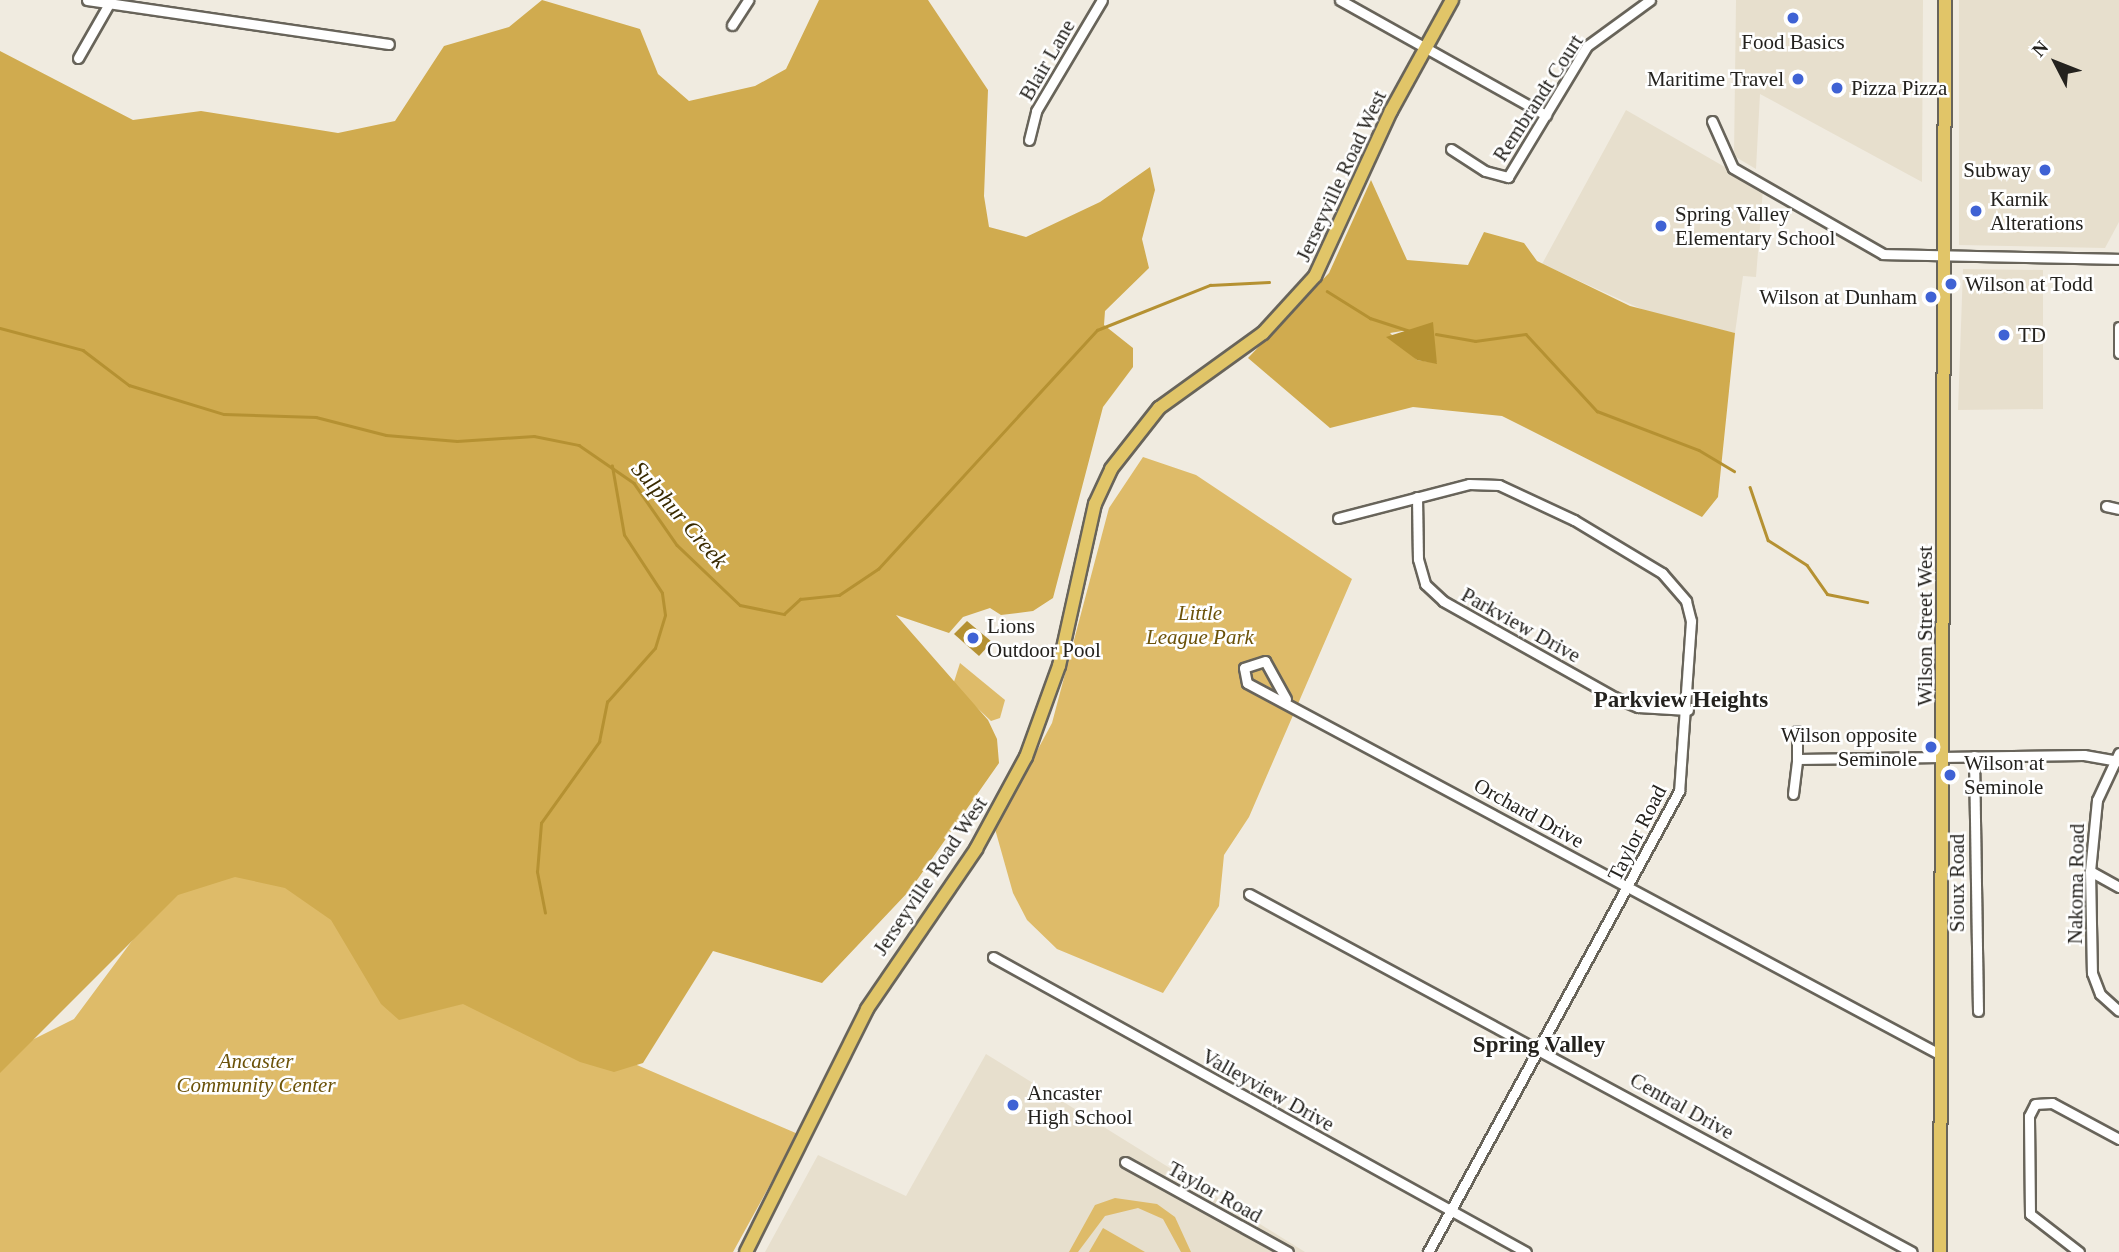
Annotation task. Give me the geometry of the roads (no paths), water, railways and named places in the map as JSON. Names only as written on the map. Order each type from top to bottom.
[{"type":"main road","name":"Jerseyville Road West","points":[[746,1252],[867,1009],[976,849],[1026,757],[1059,666],[1095,505],[1111,469],[1158,408],[1263,333],[1315,276],[1426,47],[1452,0]]},
{"type":"main road","name":"Wilson Street West","points":[[1940,1252],[1945,758],[1945,0]]},
{"type":"street","points":[[87,0],[389,44]]},
{"type":"street","points":[[732,24],[748,0]]},
{"type":"street","name":"Blair Lane","points":[[1029,140],[1036,111],[1102,0]]},
{"type":"street","points":[[1340,0],[1546,115]]},
{"type":"street","name":"Rembrandt Court","points":[[1451,149],[1485,171],[1508,177],[1587,46],[1650,0]]},
{"type":"street","points":[[78,58],[109,2]]},
{"type":"street","points":[[1712,121],[1734,169],[1883,254],[1945,260],[2119,259]]},
{"type":"street","points":[[2119,327],[2119,353]]},
{"type":"street","name":"Taylor Road","points":[[1338,518],[1469,484],[1499,485],[1574,520],[1662,573],[1686,601],[1691,621],[1688,710],[1679,791],[1428,1252]]},
{"type":"street","name":"Parkview Drive","points":[[1417,497],[1418,559],[1425,584],[1443,601],[1614,697],[1638,707],[1688,710]]},
{"type":"street","points":[[2106,506],[2119,509]]},
{"type":"street","name":"Orchard Drive","points":[[1286,699],[1265,661],[1244,668],[1247,683],[1286,699],[1941,1055]]},
{"type":"street","points":[[1793,794],[1797,731]]},
{"type":"street","points":[[1797,759],[1974,756],[2118,758]]},
{"type":"street","name":"Sioux Road","points":[[1974,756],[1978,1011]]},
{"type":"street","name":"Nakoma Road","points":[[2118,758],[2097,800],[2090,871],[2092,973],[2100,994],[2119,1011]]},
{"type":"street","points":[[2090,871],[2119,887]]},
{"type":"street","name":"Central Drive","points":[[1249,894],[1912,1252]]},
{"type":"street","name":"Valleyview Drive","points":[[993,957],[1526,1252]]},
{"type":"street","points":[[2076,1251],[2030,1214],[2029,1116],[2035,1104],[2052,1103],[2119,1138]]},
{"type":"street","name":"Taylor Road","points":[[1125,1162],[1288,1252]]},
{"type":"waterway","name":"Sulphur Creek","points":[[0,328],[83,350],[129,385],[224,414],[316,417],[386,435],[457,441],[534,436],[579,445],[634,483],[677,545],[740,605],[784,614],[800,599],[839,595],[878,569],[1097,330],[1210,285],[1269,282]]},
{"type":"waterway","name":"Sulphur Creek","points":[[1327,291],[1370,318],[1408,330]]},
{"type":"waterway","points":[[1436,334],[1475,341],[1526,334],[1597,411],[1699,450],[1734,471]]},
{"type":"waterway","points":[[545,913],[537,872],[541,823],[599,742],[607,702],[655,648],[665,615],[662,593],[624,535],[612,466]]},
{"type":"waterway","points":[[1750,487],[1768,540],[1807,565],[1827,594],[1867,602]]},
{"type":"place","name":"Food Basics","points":[[1793,18]]},
{"type":"place","name":"Maritime Travel","points":[[1798,79]]},
{"type":"place","name":"Pizza Pizza","points":[[1837,88]]},
{"type":"place","name":"Subway","points":[[2045,170]]},
{"type":"place","name":"Karnik Alterations","points":[[1976,211]]},
{"type":"place","name":"Spring Valley Elementary School","points":[[1661,226]]},
{"type":"place","name":"Wilson at Todd","points":[[1951,284]]},
{"type":"place","name":"Wilson at Dunham","points":[[1931,297]]},
{"type":"place","name":"TD","points":[[2004,335]]},
{"type":"place","name":"Lions Outdoor Pool","points":[[973,638]]},
{"type":"place","name":"Wilson opposite Seminole","points":[[1931,747]]},
{"type":"place","name":"Wilson at Seminole","points":[[1950,775]]},
{"type":"place","name":"Ancaster High School","points":[[1013,1105]]},
{"type":"district","name":"Parkview Heights","points":[[1681,700]]},
{"type":"district","name":"Spring Valley","points":[[1539,1045]]},
{"type":"park label","name":"Little League Park","points":[[1200,625]]},
{"type":"park label","name":"Ancaster Community Center","points":[[256,1073]]}]
